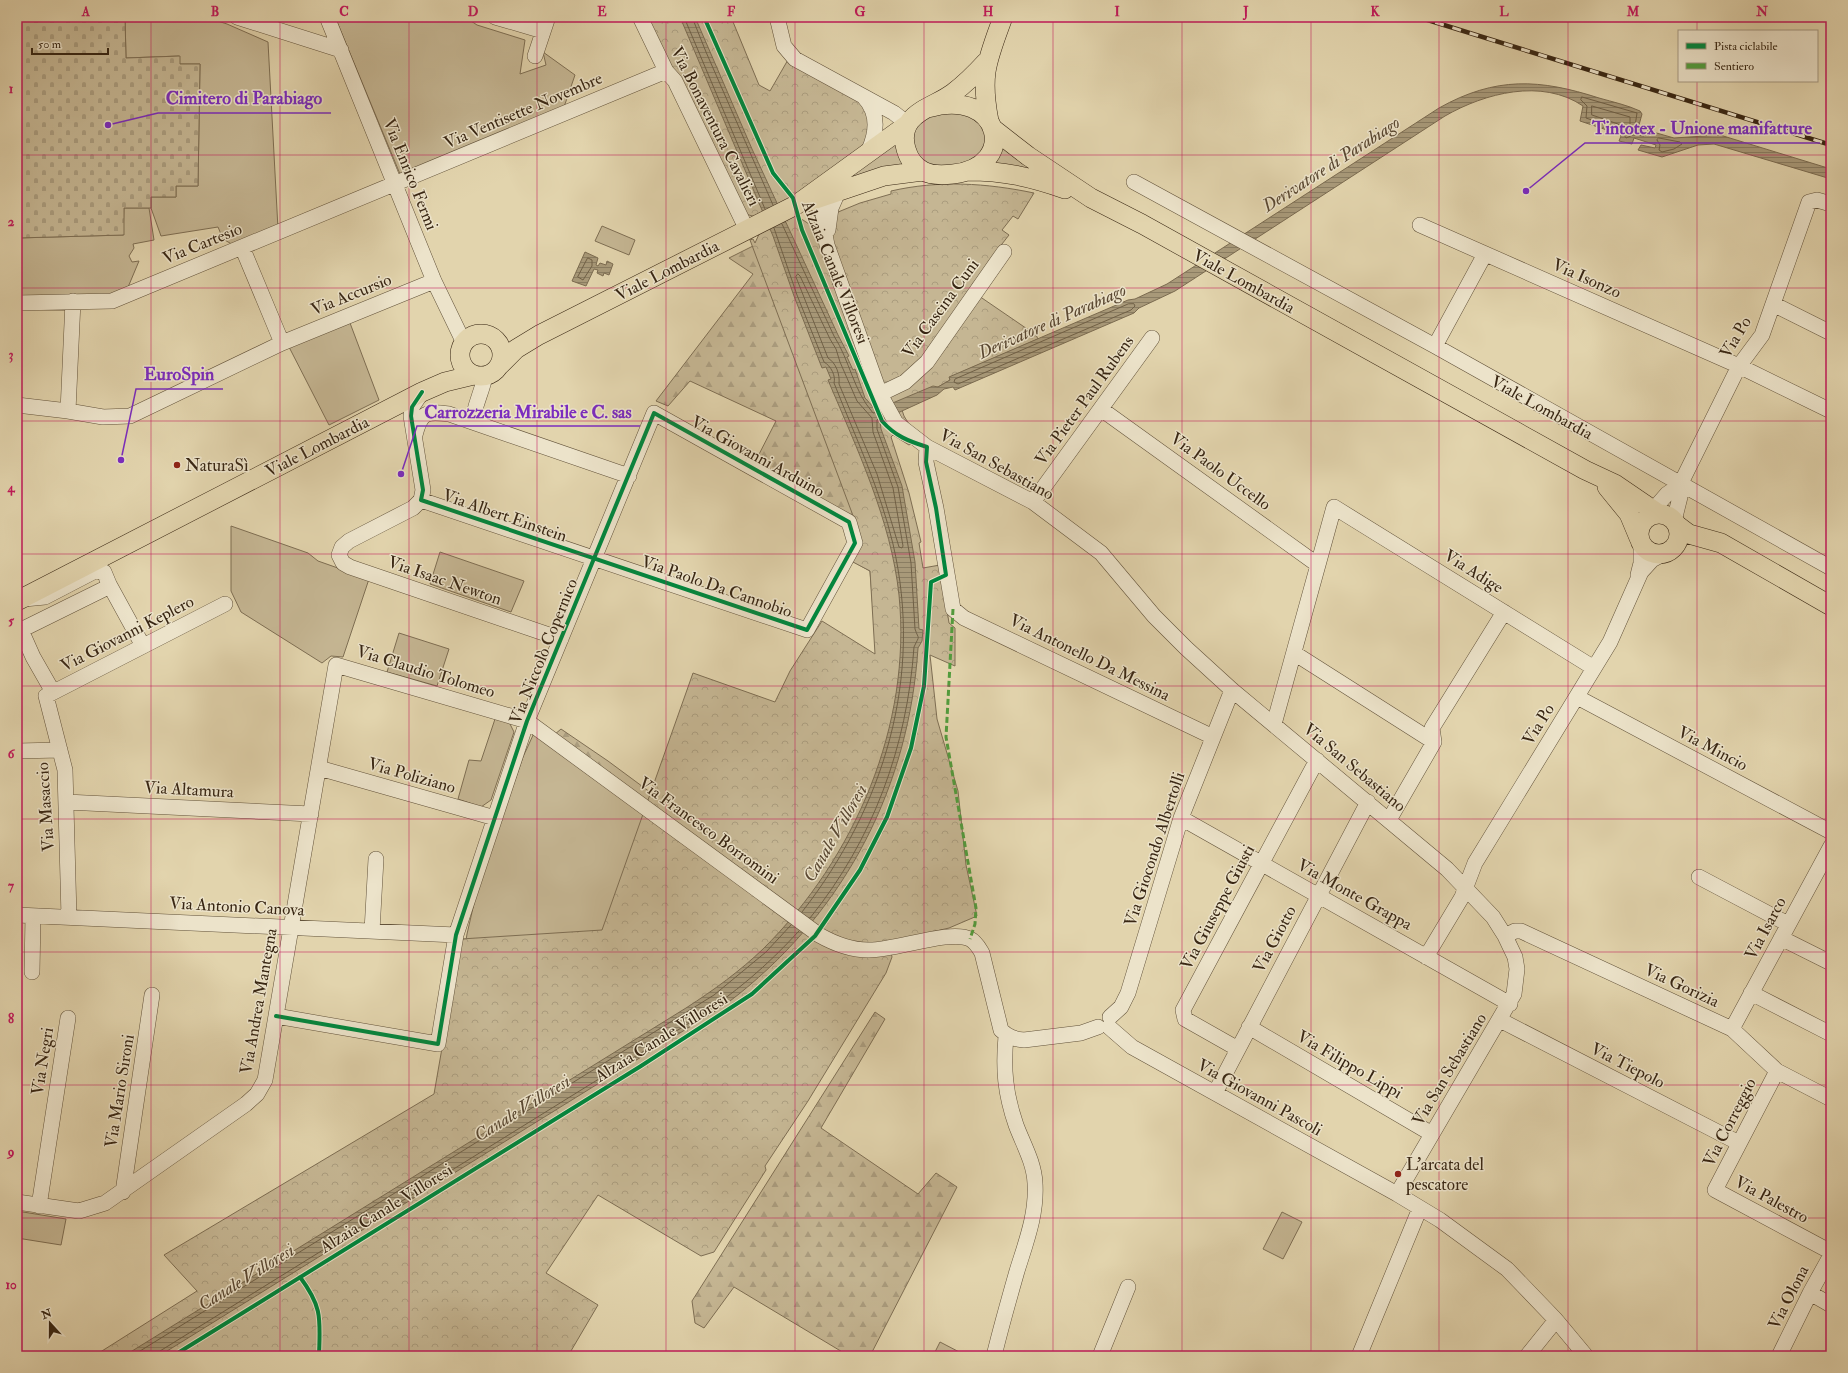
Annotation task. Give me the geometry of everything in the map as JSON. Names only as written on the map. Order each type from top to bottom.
[{"type":"main road","points":[[990,124],[984,89],[986,62],[1003,17]]},
{"type":"main road","points":[[928,108],[952,93],[986,62]]},
{"type":"main road","name":"Viale Lombardia","points":[[826,192],[870,150],[908,124],[928,108],[945,104],[964,105],[979,111],[990,124],[1028,156],[1091,198],[1142,224],[1585,470],[1615,484],[1662,518],[1689,534],[1721,543],[1743,557],[1831,606]]},
{"type":"main road","points":[[908,124],[905,134],[905,149],[911,161],[924,171]]},
{"type":"main road","name":"Viale Lombardia","points":[[18,598],[104,556],[422,392],[445,382],[486,372],[516,349],[539,335],[754,226],[826,192],[884,176],[924,171],[946,175],[968,171],[979,167],[989,156],[994,143],[990,124]]},
{"type":"main road","name":"Viale Lombardia","points":[[968,171],[1004,172],[1024,176],[1091,198]]},
{"type":"main road","name":"Viale Lombardia","points":[[445,382],[474,336],[480,335],[492,338],[497,342],[539,335]]},
{"type":"main road","points":[[463,352],[464,367],[486,372],[502,353],[497,342]]},
{"type":"main road","name":"Viale Lombardia","points":[[1585,470],[1599,480],[1621,503],[1633,522],[1640,541]]},
{"type":"main road","points":[[1662,518],[1679,537],[1677,543],[1666,553],[1650,553],[1640,541],[1640,526],[1662,518]]},
{"type":"main road","name":"Viale Lombardia","points":[[1666,553],[1684,548],[1708,547],[1743,557]]},
{"type":"street","points":[[237,17],[341,50]]},
{"type":"street","name":"Via Enrico Fermi","points":[[327,17],[463,352]]},
{"type":"street","points":[[495,17],[543,31]]},
{"type":"street","points":[[535,56],[548,17]]},
{"type":"street","name":"Via Bonaventura Cavalieri","points":[[640,17],[666,71],[674,81],[754,226]]},
{"type":"street","points":[[777,17],[784,46],[795,59],[861,94],[894,113],[908,124]]},
{"type":"street","name":"Via Ventisette Novembre","points":[[394,184],[666,71]]},
{"type":"street","points":[[861,94],[894,107],[928,108]]},
{"type":"street","points":[[861,94],[870,106],[876,119],[875,134],[870,150]]},
{"type":"street","name":"Viale Lombardia","points":[[1134,182],[1435,346],[1680,485],[1831,568]]},
{"type":"street","name":"Via Cartesio","points":[[17,303],[112,301],[394,184]]},
{"type":"street","name":"Via San Sebastiano","points":[[826,192],[821,219],[827,245],[886,405],[903,430],[927,447],[1033,502],[1101,553],[1154,616],[1232,690],[1318,760],[1447,869],[1493,917],[1505,936],[1513,951],[1517,969],[1516,988],[1510,1004],[1397,1194]]},
{"type":"street","name":"Via San Sebastiano","points":[[826,192],[831,208],[827,245]]},
{"type":"street","name":"Via Po","points":[[1680,485],[1739,366],[1762,335],[1809,202],[1817,200],[1831,204]]},
{"type":"street","points":[[791,208],[808,210],[821,219]]},
{"type":"street","name":"Via Isonzo","points":[[1420,225],[1739,366],[1831,411]]},
{"type":"street","points":[[242,247],[282,343]]},
{"type":"street","name":"Via Cascina Cuni","points":[[886,405],[905,382],[927,362],[1004,252]]},
{"type":"street","points":[[1435,346],[1485,254]]},
{"type":"street","name":"Via Accursio","points":[[17,405],[103,417],[130,416],[282,343],[434,281]]},
{"type":"street","points":[[68,411],[73,302]]},
{"type":"street","points":[[1773,304],[1831,333]]},
{"type":"street","name":"Via Pieter Paul Rubens","points":[[1033,502],[1152,338]]},
{"type":"street","points":[[473,422],[472,417],[482,390],[486,372]]},
{"type":"street","points":[[389,409],[403,411],[411,416],[412,407],[422,392]]},
{"type":"street","name":"Via Paolo Uccello","points":[[1101,409],[1318,565]]},
{"type":"street","name":"Via Niccolò Copernico","points":[[276,1016],[438,1044],[456,935],[527,722],[654,413]]},
{"type":"street","name":"Via Giovanni Arduino","points":[[654,413],[849,522]]},
{"type":"street","points":[[415,436],[420,419],[427,414],[449,414],[629,476]]},
{"type":"street","name":"Via Albert Einstein","points":[[411,416],[423,490],[421,500],[594,559]]},
{"type":"street","name":"Via Antonello Da Messina","points":[[927,447],[926,462],[936,508],[953,609],[964,618],[1213,737]]},
{"type":"street","points":[[1662,518],[1680,497],[1680,485]]},
{"type":"street","points":[[1662,518],[1667,494],[1680,485]]},
{"type":"street","name":"Via Isaac Newton","points":[[421,500],[413,508],[348,541],[342,547],[339,555],[340,560],[346,566],[561,639]]},
{"type":"street","name":"Via Adige","points":[[1318,565],[1334,507],[1594,668]]},
{"type":"street","name":"Via Paolo Da Cannobio","points":[[594,559],[807,630],[855,543],[849,522]]},
{"type":"street","name":"Via Po","points":[[1638,578],[1641,563],[1640,541]]},
{"type":"street","name":"Via Po","points":[[1426,957],[1465,887],[1475,863],[1610,642],[1638,578],[1646,566],[1666,553]]},
{"type":"street","points":[[1274,724],[1318,565]]},
{"type":"street","points":[[18,598],[45,597],[95,571],[104,572],[143,646]]},
{"type":"street","name":"Via Masaccio","points":[[69,917],[65,770],[50,694],[21,630],[104,589],[109,584]]},
{"type":"street","name":"Via Giovanni Keplero","points":[[50,694],[226,604]]},
{"type":"street","points":[[1389,820],[1434,742],[1432,728],[1504,612]]},
{"type":"street","points":[[1294,653],[1434,742]]},
{"type":"street","name":"Via Claudio Tolomeo","points":[[336,665],[527,722]]},
{"type":"street","name":"Via Andrea Mantegna","points":[[17,1202],[79,1211],[105,1204],[246,1104],[257,1094],[265,1080],[336,665]]},
{"type":"street","name":"Via Giocondo Albertolli","points":[[1109,1019],[1128,993],[1181,818],[1232,690]]},
{"type":"street","name":"Via Mincio","points":[[1576,698],[1831,832]]},
{"type":"street","name":"Via Francesco Borromini","points":[[527,722],[819,935],[834,943],[851,949],[869,950],[886,949],[950,936],[970,939],[977,945],[982,953],[998,1023],[1006,1036]]},
{"type":"street","points":[[17,751],[60,750]]},
{"type":"street","name":"Via Giuseppe Giusti","points":[[1238,1049],[1185,1019],[1183,1010],[1318,760]]},
{"type":"street","name":"Via Poliziano","points":[[319,768],[495,818]]},
{"type":"street","name":"Via Altamura","points":[[66,802],[311,814]]},
{"type":"street","name":"Via Giotto","points":[[1215,1093],[1368,802]]},
{"type":"street","name":"Via Monte Grappa","points":[[1181,818],[1510,1004]]},
{"type":"street","name":"Via Isarco","points":[[1732,1029],[1788,924],[1825,872],[1831,846]]},
{"type":"street","points":[[372,932],[376,859]]},
{"type":"street","points":[[1699,877],[1788,924]]},
{"type":"street","name":"Via Antonio Canova","points":[[17,915],[456,935]]},
{"type":"street","points":[[32,972],[34,916]]},
{"type":"street","name":"Via Gorizia","points":[[1505,936],[1515,930],[1521,931],[1732,1029],[1777,1071],[1831,1099]]},
{"type":"street","points":[[1781,938],[1831,963]]},
{"type":"street","points":[[1751,993],[1831,1034]]},
{"type":"street","name":"Via Mario Sironi","points":[[123,1192],[152,995]]},
{"type":"street","name":"Via Negri","points":[[39,1206],[68,1018]]},
{"type":"street","points":[[994,1356],[1002,1321],[1033,1220],[1036,1200],[1035,1180],[1031,1161],[1016,1125],[1006,1088],[1004,1067],[1006,1036],[1024,1040],[1081,1033],[1109,1019],[1120,1022],[1123,1039]]},
{"type":"street","name":"Via Giovanni Pascoli","points":[[1109,1019],[1123,1039],[1132,1047],[1397,1194]]},
{"type":"street","name":"Via Tiepolo","points":[[1500,1020],[1740,1144]]},
{"type":"street","name":"Via Filippo Lippi","points":[[1249,1027],[1432,1134]]},
{"type":"street","name":"Via Correggio","points":[[1715,1190],[1777,1071]]},
{"type":"street","name":"Via Palestro","points":[[1715,1190],[1831,1254]]},
{"type":"street","points":[[1397,1194],[1440,1220],[1507,1269],[1556,1320],[1586,1356]]},
{"type":"street","points":[[1359,1356],[1420,1208]]},
{"type":"street","name":"Via Olona","points":[[1779,1356],[1831,1254]]},
{"type":"street","points":[[1100,1356],[1128,1287]]},
{"type":"street","points":[[1810,1293],[1831,1305]]},
{"type":"street","points":[[1527,1356],[1556,1320]]},
{"type":"green space","points":[[17,17],[125,17],[126,58],[180,56],[180,64],[200,64],[198,186],[176,186],[176,197],[151,197],[151,208],[124,208],[124,235],[17,238]]},
{"type":"green space","points":[[125,17],[205,17],[227,24],[268,42],[278,229],[235,246],[223,239],[218,227],[161,236],[151,208],[151,197],[176,197],[176,186],[198,186],[200,64],[179,64],[179,56],[126,58]]},
{"type":"green space","points":[[335,17],[465,17],[477,25],[525,40],[520,74],[546,65],[543,52],[575,75],[564,107],[400,174]]},
{"type":"green space","points":[[645,17],[731,17],[759,85],[770,91],[789,58],[856,96],[871,116],[868,142],[788,201],[785,200],[778,204],[784,217],[797,216],[809,224],[860,203],[891,194],[891,191],[927,185],[980,185],[1034,193],[1018,219],[1013,216],[1002,230],[1009,235],[988,262],[979,296],[1036,335],[1038,339],[950,377],[950,380],[938,387],[899,401],[904,416],[918,439],[909,445],[893,435],[891,437],[909,493],[921,542],[919,543],[923,568],[940,565],[949,623],[955,628],[955,666],[930,655],[937,719],[958,791],[966,865],[977,916],[949,928],[889,942],[892,957],[886,973],[808,1101],[765,1166],[766,1170],[714,1252],[701,1256],[598,1195],[546,1273],[598,1305],[568,1356],[94,1356],[197,1291],[164,1255],[434,1094],[461,939],[602,930],[693,673],[775,702],[790,671],[822,621],[875,654],[870,571],[851,561],[858,529],[750,240],[753,239],[755,243],[760,232],[756,217],[742,213]]},
{"type":"green space","points":[[954,108],[985,124],[986,148],[968,163],[940,167],[929,164],[915,155],[911,131],[920,117]]},
{"type":"green space","points":[[897,134],[910,167],[825,187]]},
{"type":"green space","points":[[1000,139],[1038,173],[991,162]]},
{"type":"green space","points":[[124,208],[149,208],[154,240],[133,244],[134,248],[129,256],[132,262],[139,261],[126,292],[110,297],[17,299],[17,238],[123,235]]},
{"type":"green space","points":[[602,226],[635,240],[629,255],[595,241]]},
{"type":"green space","points":[[773,236],[794,296],[822,367],[826,367],[831,379],[828,381],[878,503],[890,545],[898,595],[900,644],[896,692],[886,738],[871,784],[850,828],[826,871],[797,911],[554,735],[561,729],[608,761],[777,886],[784,887],[792,882],[827,834],[842,807],[867,741],[876,647],[870,571],[852,561],[860,541],[860,529],[752,468],[776,421],[690,381],[668,406],[656,401],[753,274],[729,258]]},
{"type":"green space","points":[[350,323],[379,400],[329,425],[289,347]]},
{"type":"green space","points":[[231,526],[308,553],[318,561],[369,579],[343,657],[331,656],[322,663],[241,612],[231,591]]},
{"type":"green space","points":[[440,552],[524,581],[511,612],[430,584]]},
{"type":"green space","points":[[399,633],[449,649],[437,686],[387,672]]},
{"type":"green space","points":[[496,716],[508,720],[514,732],[491,800],[481,807],[458,799],[469,760],[481,761]]},
{"type":"green space","points":[[534,733],[776,909],[461,972],[467,934],[478,886],[523,757]]},
{"type":"green space","points":[[875,1012],[885,1019],[821,1128],[918,1194],[936,1173],[957,1187],[870,1356],[849,1356],[734,1287],[704,1328],[695,1323],[692,1301]]},
{"type":"green space","points":[[17,1211],[66,1219],[61,1245],[17,1238]]},
{"type":"green space","points":[[1282,1212],[1302,1222],[1283,1259],[1263,1249]]},
{"type":"green space","points":[[940,1342],[967,1356],[933,1356]]},
{"type":"water","points":[[680,17],[695,17],[752,149],[849,356],[847,357],[853,370],[855,369],[865,398],[876,410],[933,386],[938,387],[950,380],[949,377],[1128,300],[1135,299],[1167,284],[1439,108],[1480,90],[1518,84],[1537,84],[1578,92],[1625,105],[1640,111],[1642,114],[1639,125],[1646,130],[1674,138],[1720,135],[1831,169],[1831,179],[1714,144],[1698,145],[1662,157],[1638,150],[1641,145],[1655,148],[1656,145],[1634,138],[1632,144],[1619,141],[1621,136],[1619,134],[1580,121],[1583,106],[1567,97],[1532,91],[1495,95],[1445,116],[1175,291],[1139,308],[1134,313],[955,390],[953,387],[944,389],[937,395],[880,421],[881,429],[902,486],[915,562],[919,629],[923,630],[922,641],[918,648],[912,699],[901,748],[886,795],[866,840],[841,883],[811,923],[777,960],[739,994],[712,1013],[159,1356],[124,1356],[686,1008],[726,980],[763,949],[796,913],[825,874],[850,831],[870,787],[886,740],[896,692],[901,644],[899,595],[889,539],[871,485],[828,380],[831,379],[826,367],[822,368],[773,236]]},
{"type":"water","points":[[585,252],[598,258],[596,265],[598,266],[600,263],[606,265],[607,261],[613,264],[609,275],[604,273],[603,276],[597,273],[598,270],[594,269],[586,286],[572,281]]},
{"type":"railway","points":[[1418,17],[1831,145]]},
{"type":"marked path","points":[[953,609],[946,737],[976,908],[975,924],[970,939]]},
{"type":"cycle path","name":"Alzaia Canale Villoresi","points":[[173,1356],[641,1066],[752,994],[815,936],[860,870],[887,817],[911,748],[924,686],[931,582],[946,575],[936,508],[926,462],[927,447],[902,437],[892,431],[882,421],[802,230],[793,198],[773,173],[704,17]]},
{"type":"cycle path","points":[[276,1016],[438,1044],[456,935],[527,721],[654,413],[849,522],[855,543],[807,630],[421,500],[423,490],[411,416],[412,407],[422,392]]},
{"type":"cycle path","points":[[300,1277],[313,1297],[318,1314],[320,1332],[319,1356]]},
{"type":"place","name":"Cimitero di Parabiago","points":[[108,125]]},
{"type":"place","name":"Tintotex - Unione manifatture","points":[[1526,191]]},
{"type":"place","name":"EuroSpin","points":[[121,460]]},
{"type":"place","name":"NaturaSì","points":[[177,465]]},
{"type":"place","name":"Carrozzeria Mirabile e C. sas","points":[[401,474]]},
{"type":"place","name":"L'arcata del pescatore","points":[[1398,1174]]},
{"type":"water label","name":"Derivatore di Parabiago","points":[[1331,164]]},
{"type":"water label","name":"Derivatore di Parabiago","points":[[1052,321]]},
{"type":"water label","name":"Canale Villoresi","points":[[835,833]]},
{"type":"water label","name":"Canale Villoresi","points":[[522,1108]]},
{"type":"water label","name":"Canale Villoresi","points":[[246,1277]]}]
